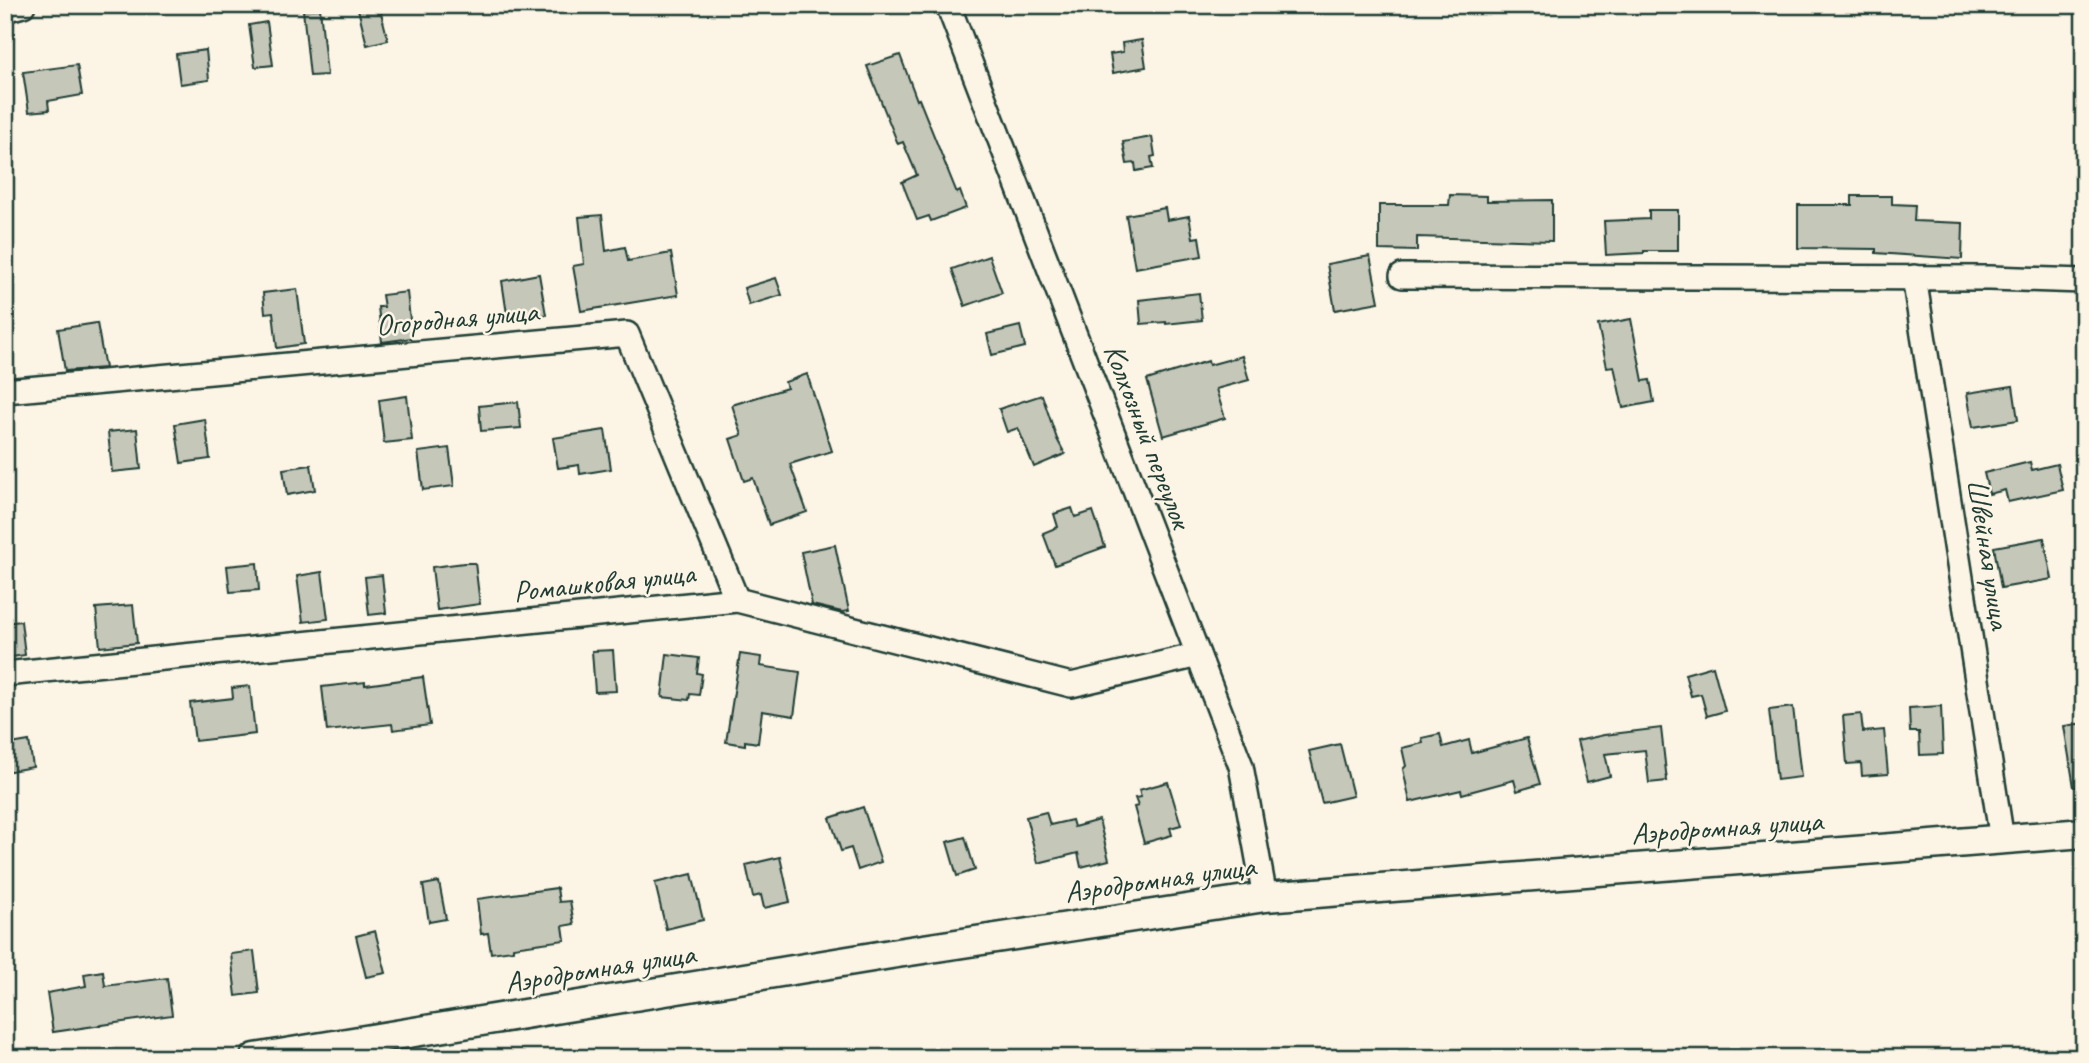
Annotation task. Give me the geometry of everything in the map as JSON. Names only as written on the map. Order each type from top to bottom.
[{"type":"street","points":[[5,10],[23,5]]},
{"type":"street","name":"Колхозный переулок","points":[[948,5],[1241,766],[1265,897]]},
{"type":"street","points":[[1402,276],[1914,277],[2084,281]]},
{"type":"street","name":"Швейная улица","points":[[1914,277],[2002,840]]},
{"type":"street","name":"Огородная улица","points":[[5,391],[627,334],[737,600]]},
{"type":"street","name":"Ромашковая улица","points":[[5,674],[737,600],[1072,685],[1198,655]]},
{"type":"street","name":"Аэродромная улица","points":[[255,1058],[897,953],[1265,897],[2084,833]]},
{"type":"building","points":[[357,5],[379,5],[388,40],[367,45]]},
{"type":"building","points":[[320,8],[327,75],[310,76],[303,10]]},
{"type":"building","points":[[267,22],[273,65],[255,67],[249,25]]},
{"type":"building","points":[[1142,40],[1146,67],[1113,73],[1110,54],[1123,52],[1122,43]]},
{"type":"building","points":[[206,50],[209,80],[180,84],[176,54]]},
{"type":"building","points":[[900,55],[957,193],[960,191],[966,208],[931,221],[929,216],[917,220],[902,182],[917,175],[903,142],[898,144],[867,66]]},
{"type":"building","points":[[77,65],[82,95],[48,101],[49,110],[29,112],[23,72]]},
{"type":"building","points":[[1152,137],[1155,156],[1151,157],[1153,168],[1136,171],[1135,163],[1127,164],[1123,142]]},
{"type":"building","points":[[1450,195],[1487,196],[1487,201],[1552,200],[1552,241],[1417,237],[1417,251],[1379,250],[1379,205],[1449,205]]},
{"type":"building","points":[[1852,196],[1892,196],[1892,204],[1915,205],[1914,221],[1963,223],[1962,259],[1876,253],[1876,249],[1798,248],[1798,205],[1852,205]]},
{"type":"building","points":[[1165,208],[1167,220],[1189,216],[1193,238],[1199,237],[1202,256],[1135,268],[1126,215]]},
{"type":"building","points":[[1649,210],[1678,210],[1678,251],[1606,255],[1604,221],[1649,219]]},
{"type":"building","points":[[602,215],[606,251],[625,247],[628,261],[671,253],[678,295],[581,311],[573,266],[584,264],[579,217]]},
{"type":"building","points":[[989,256],[1002,293],[965,306],[952,269]]},
{"type":"building","points":[[1370,256],[1379,302],[1335,310],[1327,264]]},
{"type":"building","points":[[539,274],[546,315],[508,321],[502,281]]},
{"type":"building","points":[[776,278],[782,295],[749,305],[744,288]]},
{"type":"building","points":[[297,289],[304,344],[277,348],[273,312],[265,313],[263,293]]},
{"type":"building","points":[[407,292],[412,338],[382,342],[378,307],[384,307],[382,295]]},
{"type":"building","points":[[1199,293],[1202,320],[1141,324],[1139,300]]},
{"type":"building","points":[[1631,319],[1643,381],[1650,380],[1654,402],[1623,408],[1614,366],[1607,367],[1598,325]]},
{"type":"building","points":[[97,323],[105,368],[65,371],[58,329]]},
{"type":"building","points":[[1020,326],[1025,347],[992,355],[987,334]]},
{"type":"building","points":[[1242,356],[1249,380],[1216,389],[1225,418],[1163,436],[1147,380],[1208,361],[1209,365]]},
{"type":"building","points":[[807,374],[832,451],[790,464],[807,512],[769,525],[753,478],[744,481],[730,439],[742,435],[732,405],[787,388],[785,382]]},
{"type":"building","points":[[2013,386],[2018,420],[1973,427],[1967,393]]},
{"type":"building","points":[[1042,395],[1065,454],[1034,467],[1018,428],[1007,432],[999,409]]},
{"type":"building","points":[[407,396],[412,440],[384,443],[379,400]]},
{"type":"building","points":[[518,402],[521,428],[481,431],[479,406]]},
{"type":"building","points":[[205,419],[210,459],[181,463],[175,424]]},
{"type":"building","points":[[137,429],[141,469],[112,472],[108,432]]},
{"type":"building","points":[[605,430],[611,469],[580,474],[579,465],[558,468],[553,438]]},
{"type":"building","points":[[449,448],[454,486],[423,490],[418,452]]},
{"type":"building","points":[[2030,462],[2032,470],[2057,464],[2063,490],[2008,502],[2005,490],[1989,494],[1984,473]]},
{"type":"building","points":[[311,465],[315,490],[287,495],[283,469]]},
{"type":"building","points":[[1072,508],[1075,517],[1093,511],[1105,547],[1055,565],[1043,533],[1058,527],[1054,514]]},
{"type":"building","points":[[2044,538],[2052,579],[2001,588],[1994,547]]},
{"type":"building","points":[[835,545],[849,611],[842,612],[812,605],[801,552]]},
{"type":"building","points":[[257,563],[259,590],[230,592],[227,566]]},
{"type":"building","points":[[475,563],[480,604],[437,610],[432,567]]},
{"type":"building","points":[[322,572],[328,619],[303,622],[297,576]]},
{"type":"building","points":[[382,575],[386,613],[369,615],[365,577]]},
{"type":"building","points":[[133,605],[137,643],[100,647],[96,608]]},
{"type":"building","points":[[21,621],[25,655],[5,658],[5,623]]},
{"type":"building","points":[[613,650],[616,691],[595,692],[592,651]]},
{"type":"building","points":[[667,654],[699,658],[697,673],[702,674],[699,695],[690,694],[689,700],[662,697]]},
{"type":"building","points":[[740,654],[761,657],[760,666],[800,672],[794,716],[762,711],[758,743],[745,741],[745,745],[726,742]]},
{"type":"building","points":[[1713,666],[1725,711],[1707,716],[1701,694],[1691,696],[1685,674]]},
{"type":"building","points":[[423,677],[430,725],[393,730],[392,724],[327,731],[322,687],[365,682],[365,685]]},
{"type":"building","points":[[250,686],[255,734],[195,741],[190,703],[233,698],[232,688]]},
{"type":"building","points":[[1941,706],[1943,754],[1920,755],[1919,732],[1910,732],[1909,708]]},
{"type":"building","points":[[1793,707],[1801,777],[1777,780],[1769,710]]},
{"type":"building","points":[[1861,714],[1863,732],[1884,730],[1888,774],[1862,776],[1861,763],[1847,764],[1843,716]]},
{"type":"building","points":[[2084,723],[2084,786],[2074,787],[2064,726]]},
{"type":"building","points":[[1661,728],[1667,781],[1649,783],[1645,750],[1605,754],[1610,776],[1587,782],[1577,741]]},
{"type":"building","points":[[1440,734],[1443,747],[1469,740],[1472,753],[1527,738],[1540,784],[1517,791],[1514,780],[1462,794],[1461,790],[1410,802],[1402,748],[1423,743],[1422,738]]},
{"type":"building","points":[[29,741],[33,767],[5,772],[5,745]]},
{"type":"building","points":[[1340,744],[1353,796],[1322,803],[1309,751]]},
{"type":"building","points":[[1168,782],[1181,825],[1170,828],[1172,835],[1144,843],[1134,807],[1138,806],[1135,798],[1141,797],[1139,790]]},
{"type":"building","points":[[863,807],[881,862],[858,870],[851,848],[841,851],[830,818]]},
{"type":"building","points":[[1046,812],[1050,825],[1072,820],[1074,827],[1099,820],[1109,860],[1081,867],[1078,853],[1038,863],[1026,817]]},
{"type":"building","points":[[965,837],[975,870],[957,876],[947,842]]},
{"type":"building","points":[[780,857],[790,902],[764,908],[761,895],[753,897],[746,865]]},
{"type":"building","points":[[692,874],[703,920],[666,929],[655,883]]},
{"type":"building","points":[[439,882],[446,919],[429,922],[423,885]]},
{"type":"building","points":[[557,888],[559,902],[570,901],[574,924],[563,926],[565,940],[513,947],[513,950],[491,953],[488,933],[481,934],[477,899]]},
{"type":"building","points":[[375,931],[386,973],[366,977],[356,936]]},
{"type":"building","points":[[254,951],[259,993],[236,996],[231,954]]},
{"type":"building","points":[[103,971],[105,986],[167,978],[172,1015],[53,1032],[47,993],[86,986],[84,974]]}]
